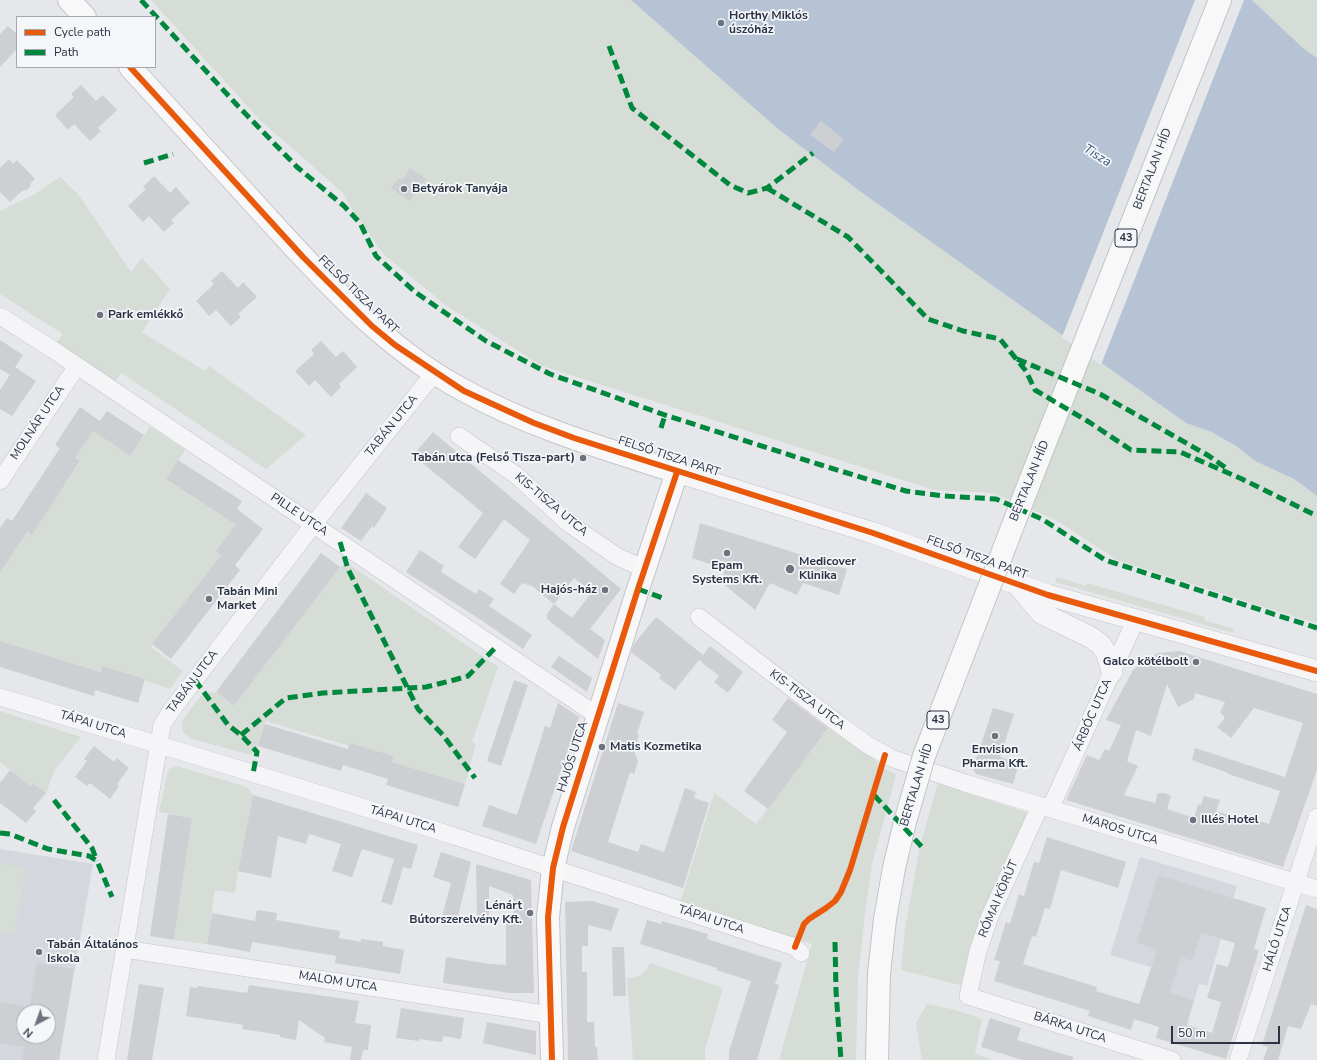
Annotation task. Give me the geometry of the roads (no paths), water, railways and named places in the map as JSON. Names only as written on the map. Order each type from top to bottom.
[{"type":"main road","points":[[69,0],[84,16]]},
{"type":"main road","name":"BERTALAN HÍD","points":[[877,1060],[880,974],[885,919],[894,868],[905,822],[924,756],[1023,498],[1220,0]]},
{"type":"main road","name":"FELSŐ TISZA PART","points":[[131,68],[303,258],[372,326],[395,345],[464,391],[534,423],[574,438],[677,472]]},
{"type":"main road","name":"HAJÓS UTCA","points":[[552,1060],[548,918],[553,868],[563,827],[677,472]]},
{"type":"street","name":"PILLE UTCA","points":[[0,316],[77,366],[598,716]]},
{"type":"street","name":"MOLNÁR UTCA","points":[[0,481],[77,366]]},
{"type":"street","name":"TABÁN UTCA","points":[[106,1060],[162,725],[171,711],[313,525],[435,372]]},
{"type":"street","name":"KIS-TISZA UTCA","points":[[459,436],[516,475],[568,523],[618,557],[645,569]]},
{"type":"street","name":"FELSŐ TISZA PART","points":[[677,472],[873,533],[1048,595],[1317,671]]},
{"type":"street","points":[[1016,584],[1041,613],[1092,638],[1101,645],[1107,654],[1112,672]]},
{"type":"street","name":"KIS-TISZA UTCA","points":[[699,617],[868,745],[891,758],[923,770]]},
{"type":"street","name":"ÁRBÓC UTCA","points":[[1045,807],[1112,672],[1135,620]]},
{"type":"street","name":"TÁPAI UTCA","points":[[0,697],[449,834],[795,946],[801,953]]},
{"type":"street","name":"MAROS UTCA","points":[[923,770],[1317,889]]},
{"type":"street","name":"RÓMAI KÖRÚT","points":[[968,996],[978,951],[990,916],[1045,807]]},
{"type":"street","name":"HÁLÓ UTCA","points":[[1238,1060],[1317,817]]},
{"type":"street","name":"MALOM UTCA","points":[[125,949],[551,1015]]},
{"type":"street","name":"BÁRKA UTCA","points":[[968,996],[1172,1060]]},
{"type":"water","name":"Tisza","points":[[631,0],[1252,0],[1303,48],[1317,58],[1317,496],[1294,479],[1255,461],[1236,446],[1211,432],[1186,423],[861,192],[778,129]]},
{"type":"place","name":"Horthy Miklós úszóház","points":[[721,23]]},
{"type":"place","name":"Betyárok Tanyája","points":[[404,189]]},
{"type":"place","name":"Park emlékkő","points":[[100,315]]},
{"type":"place","name":"Tabán utca (Felső Tisza-part)","points":[[583,458]]},
{"type":"place","name":"Epam Systems Kft.","points":[[727,553]]},
{"type":"place","name":"Medicover Klinika","points":[[790,569]]},
{"type":"place","name":"Hajós-ház","points":[[605,590]]},
{"type":"place","name":"Tabán Mini Market","points":[[209,599]]},
{"type":"place","name":"Galco kötélbolt","points":[[1196,662]]},
{"type":"place","name":"Envision Pharma Kft.","points":[[995,736]]},
{"type":"place","name":"Matis Kozmetika","points":[[602,747]]},
{"type":"place","name":"Illés Hotel","points":[[1193,820]]},
{"type":"place","name":"Lénárt Bútorszerelvény Kft.","points":[[530,913]]},
{"type":"place","name":"Tabán Általános Iskola","points":[[39,952]]}]
